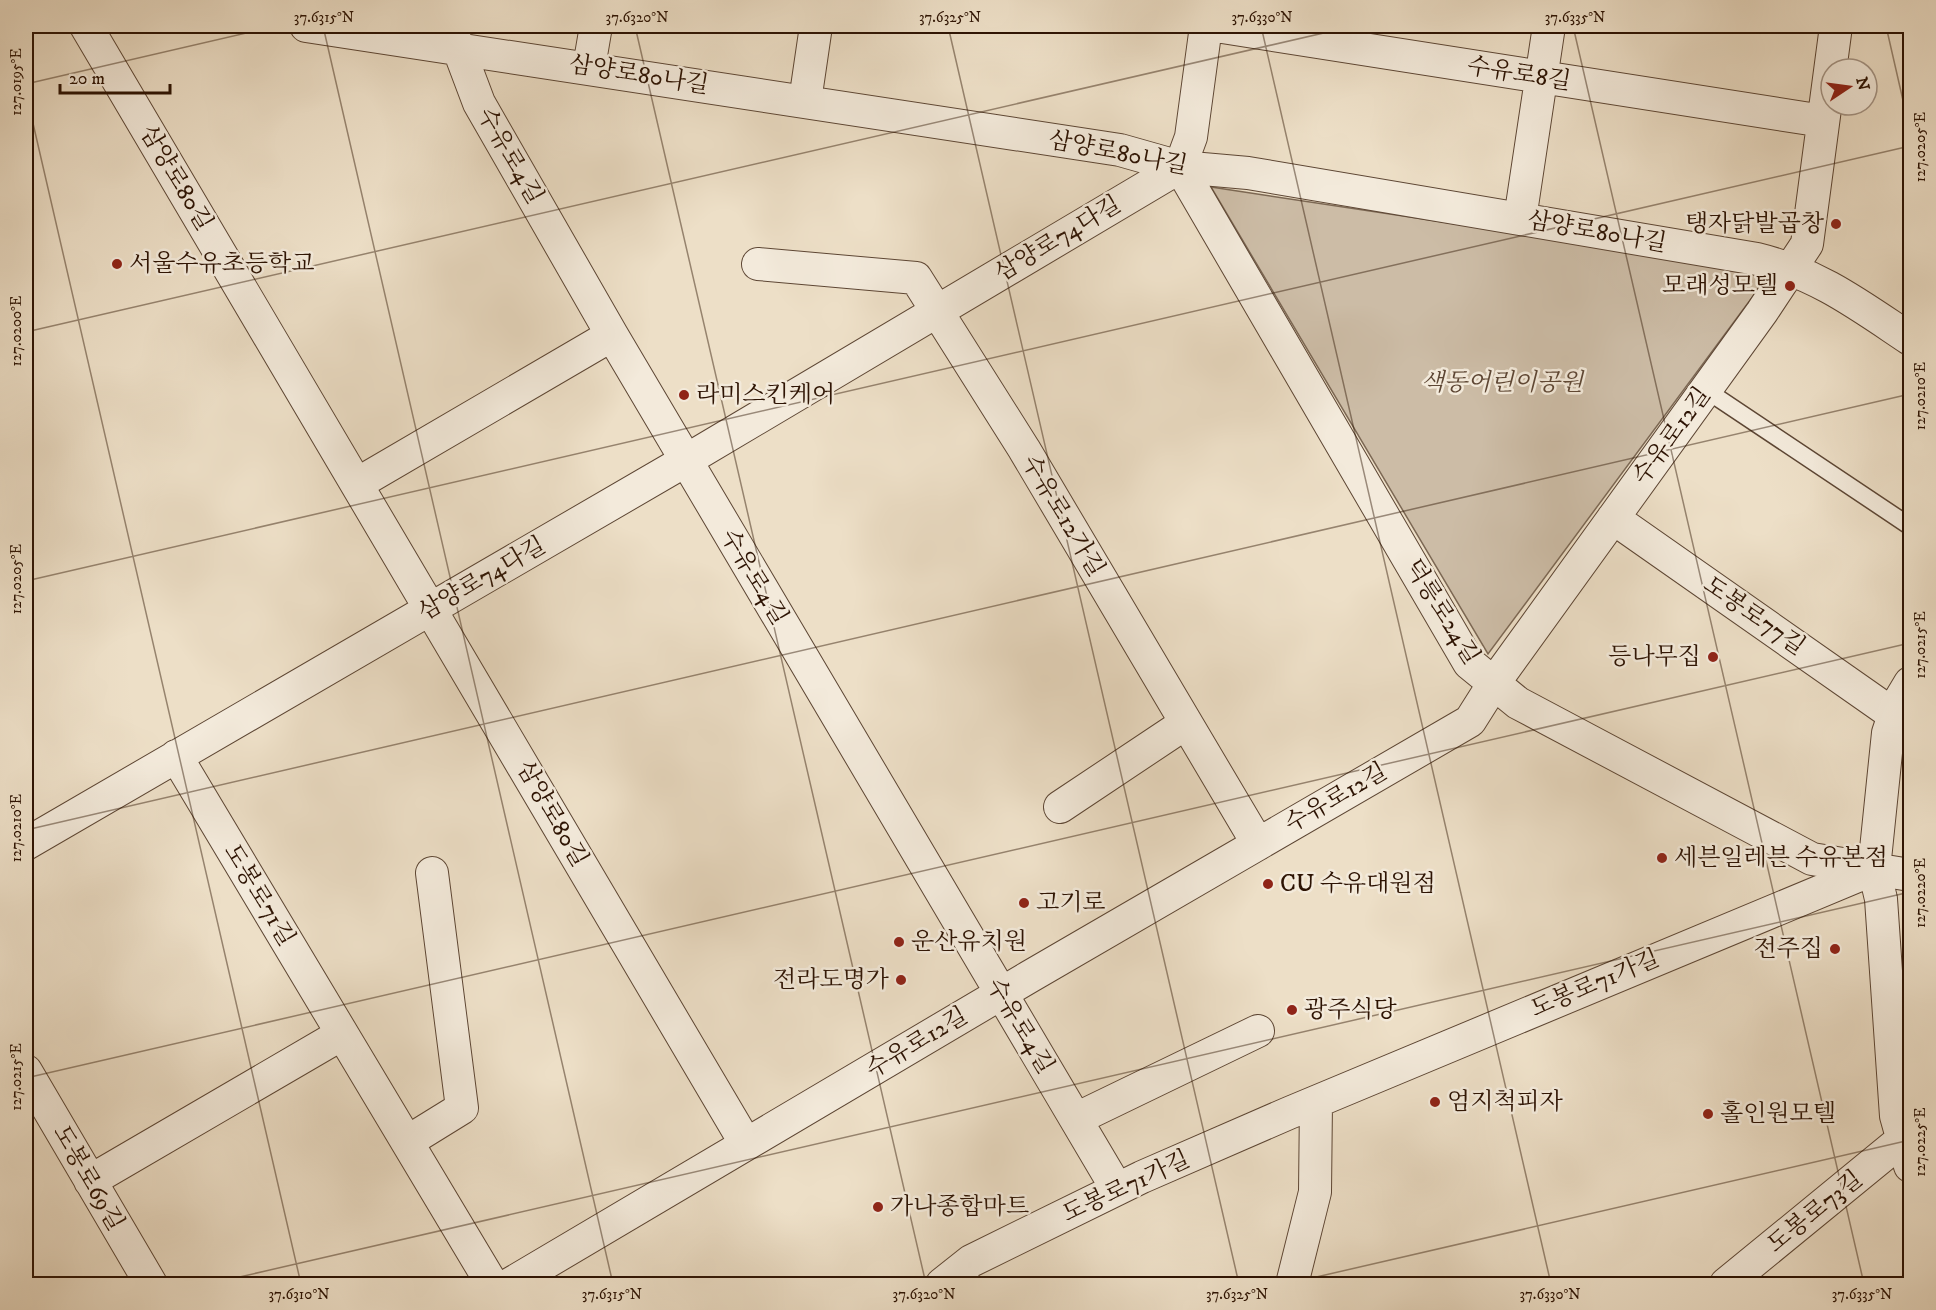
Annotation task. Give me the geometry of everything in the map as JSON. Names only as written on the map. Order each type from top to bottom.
[{"type":"street","name":"삼양로80길","points":[[86,26],[746,1144]]},
{"type":"street","name":"삼양로80나길","points":[[306,26],[455,38],[589,68],[1120,150],[1180,167],[1248,173],[1757,259],[1792,268],[1826,284],[1911,339]]},
{"type":"street","points":[[589,68],[596,26]]},
{"type":"street","points":[[806,101],[816,26]]},
{"type":"street","points":[[1180,167],[1191,137],[1206,26]]},
{"type":"street","name":"수유로8길","points":[[1216,26],[1823,121]]},
{"type":"street","points":[[1521,219],[1549,26]]},
{"type":"street","name":"수유로12길","points":[[510,1284],[1000,994],[1470,721],[1494,683],[1706,390],[1807,244],[1836,26]]},
{"type":"street","name":"수유로4길","points":[[455,38],[479,103],[612,336],[1117,1189]]},
{"type":"street","name":"삼양로74다길","points":[[26,844],[685,461],[1180,167]]},
{"type":"street","name":"덕릉로24길","points":[[1180,167],[1468,663],[1518,703],[1812,859],[1911,875]]},
{"type":"street","points":[[758,264],[916,278],[937,311]]},
{"type":"street","name":"수유로12가길","points":[[937,311],[1024,449],[1258,844]]},
{"type":"street","points":[[357,484],[612,336]]},
{"type":"street","name":"도봉로77길","points":[[1613,518],[1894,715]]},
{"type":"street","points":[[1908,1147],[1896,1116],[1881,899],[1874,869],[1888,733],[1894,715],[1911,683]]},
{"type":"street","points":[[1060,807],[1186,723]]},
{"type":"street","name":"도봉로71길","points":[[176,756],[492,1284]]},
{"type":"street","name":"도봉로71가길","points":[[942,1284],[971,1261],[1117,1189],[1316,1102],[1874,869]]},
{"type":"street","points":[[407,1142],[462,1108],[432,873]]},
{"type":"street","points":[[1076,1119],[1258,1031]]},
{"type":"street","points":[[90,1181],[342,1034]]},
{"type":"street","name":"도봉로69길","points":[[26,1071],[151,1284]]},
{"type":"street","points":[[1292,1284],[1315,1192],[1316,1102]]},
{"type":"street","name":"도봉로73길","points":[[1726,1284],[1908,1147]]},
{"type":"lane","points":[[1706,390],[1908,525]]},
{"type":"green space","name":"색동어린이공원","points":[[1211,187],[1542,237],[1768,276],[1488,654]]},
{"type":"place","name":"탱자닭발곱창","points":[[1836,224]]},
{"type":"place","name":"서울수유초등학교","points":[[117,264]]},
{"type":"place","name":"모래성모텔","points":[[1790,286]]},
{"type":"place","name":"라미스킨케어","points":[[684,395]]},
{"type":"place","name":"등나무집","points":[[1713,657]]},
{"type":"place","name":"세븐일레븐 수유본점","points":[[1662,858]]},
{"type":"place","name":"CU 수유대원점","points":[[1268,884]]},
{"type":"place","name":"고기로","points":[[1024,903]]},
{"type":"place","name":"운산유치원","points":[[899,942]]},
{"type":"place","name":"전주집","points":[[1835,949]]},
{"type":"place","name":"전라도명가","points":[[901,980]]},
{"type":"place","name":"광주식당","points":[[1292,1010]]},
{"type":"place","name":"엄지척피자","points":[[1435,1102]]},
{"type":"place","name":"홀인원모텔","points":[[1708,1114]]},
{"type":"place","name":"가나종합마트","points":[[878,1207]]}]
